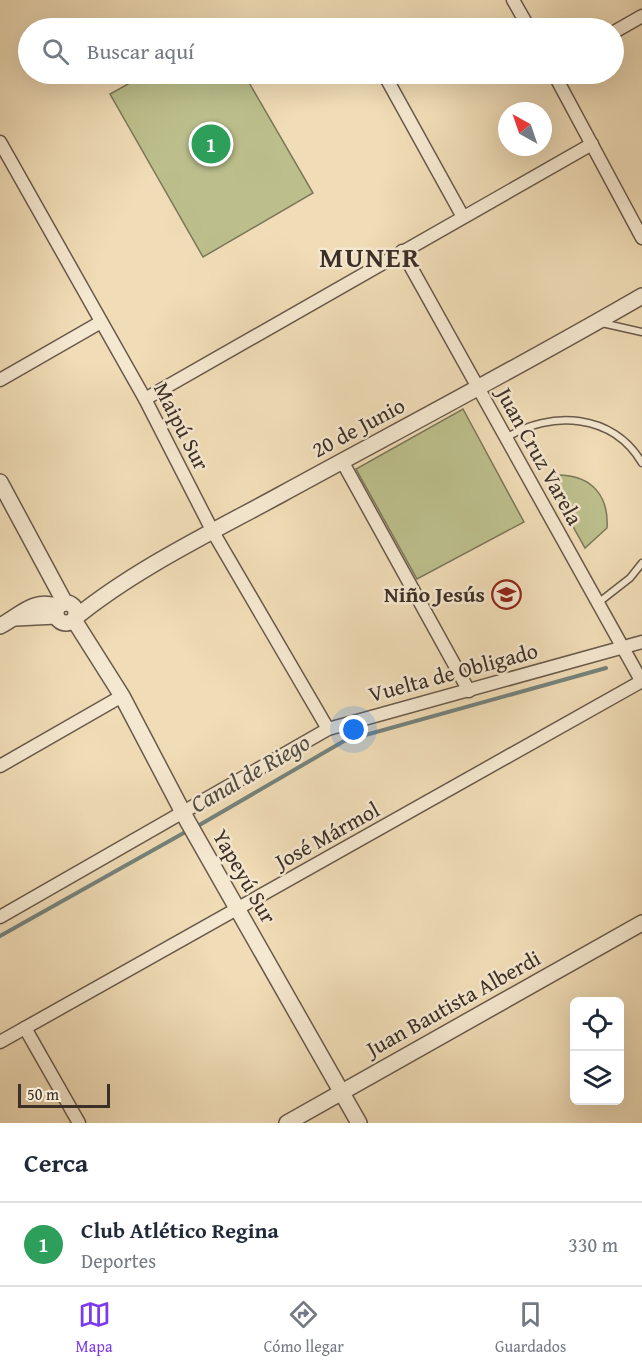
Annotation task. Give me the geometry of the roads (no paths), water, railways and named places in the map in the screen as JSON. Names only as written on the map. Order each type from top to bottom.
[{"type":"street","points":[[513,0],[523,18]]},
{"type":"street","points":[[624,26],[642,16]]},
{"type":"street","points":[[390,84],[463,217]]},
{"type":"street","points":[[559,84],[642,238]]},
{"type":"street","name":"Maipú Sur","points":[[0,142],[145,399],[213,532],[328,729]]},
{"type":"street","points":[[145,399],[592,144]]},
{"type":"street","name":"Juan Cruz Varela","points":[[402,251],[642,681]]},
{"type":"street","name":"20 de Junio","points":[[0,626],[34,605],[48,603],[66,611],[97,600],[213,532],[478,389],[642,296]]},
{"type":"street","points":[[0,380],[101,322]]},
{"type":"street","points":[[342,461],[469,691]]},
{"type":"street","name":"Yapeyú Sur","points":[[0,482],[66,611],[122,696],[196,836],[359,1123]]},
{"type":"street","name":"Vuelta de Obligado","points":[[0,917],[186,816],[328,729],[642,642]]},
{"type":"street","name":"José Mármol","points":[[0,1042],[642,681]]},
{"type":"street","points":[[0,766],[122,696]]},
{"type":"street","name":"Juan Bautista Alberdi","points":[[287,1123],[642,923]]},
{"type":"street","points":[[25,1028],[79,1123]]},
{"type":"lane","points":[[597,322],[642,332]]},
{"type":"lane","points":[[506,438],[542,421],[573,419],[601,426],[623,441],[642,463]]},
{"type":"lane","points":[[597,603],[630,578],[642,563]]},
{"type":"waterway","name":"Canal de Riego","points":[[196,827],[344,741],[606,668]]},
{"type":"waterway","name":"Canal de Riego","points":[[0,936],[189,830]]},
{"type":"place","name":"Club Atlético Regina","points":[[211,144]]},
{"type":"place","name":"Niño Jesús","points":[[506,594]]},
{"type":"district","name":"MUNER","points":[[370,256]]}]
